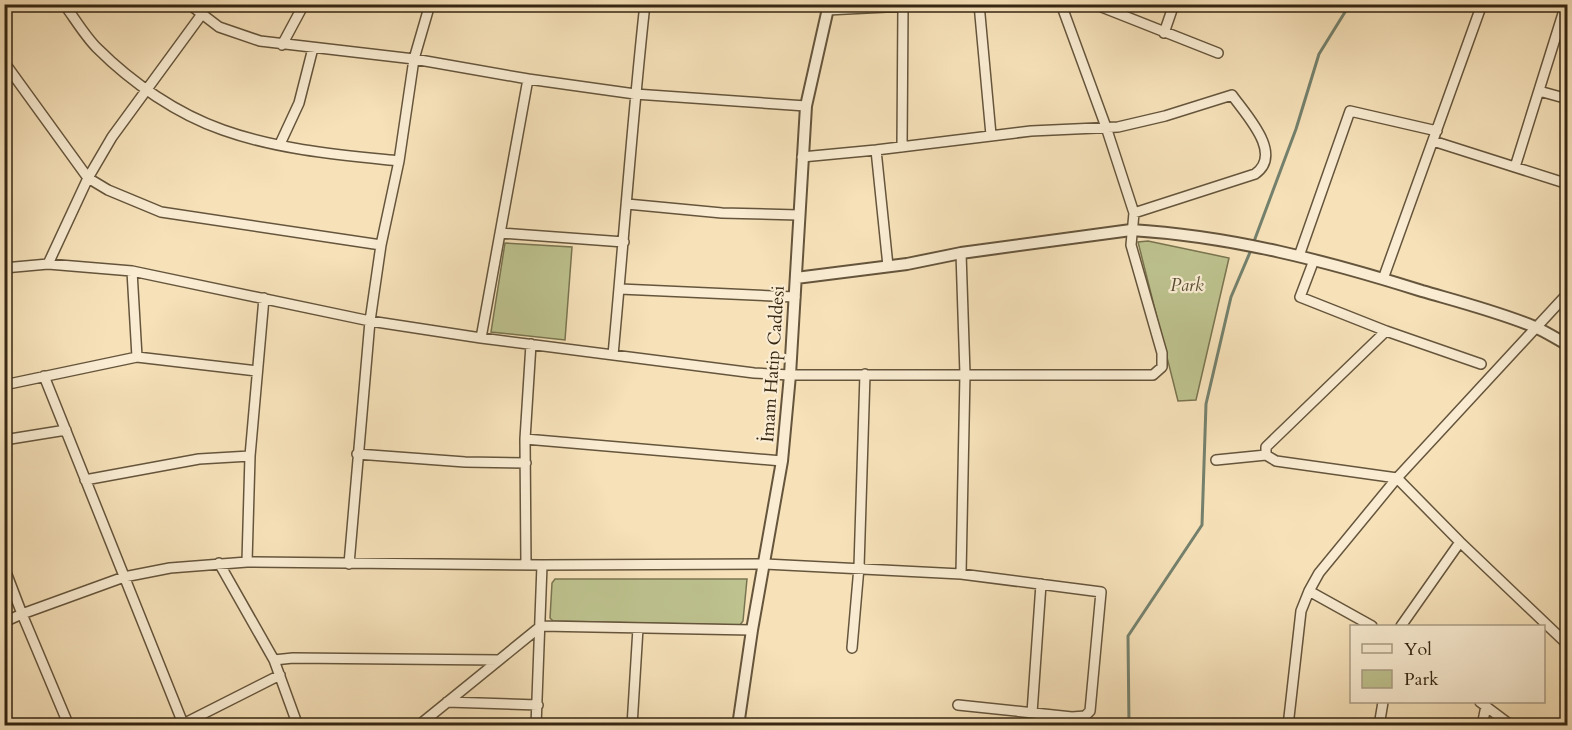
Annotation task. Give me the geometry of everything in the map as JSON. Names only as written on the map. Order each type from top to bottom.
[{"type":"street","points":[[64,4],[96,47],[146,90],[182,111],[223,130],[280,144],[399,162]]},
{"type":"street","points":[[189,4],[219,27],[260,42],[414,59],[528,80],[634,94],[806,106]]},
{"type":"street","points":[[282,45],[304,4]]},
{"type":"street","points":[[349,564],[370,321],[381,245],[399,162],[414,59],[430,4]]},
{"type":"street","points":[[613,355],[624,242],[634,94],[645,4]]},
{"type":"street","points":[[828,7],[946,4]]},
{"type":"street","points":[[979,4],[991,135]]},
{"type":"street","points":[[4,249],[5,268],[48,264],[132,271],[370,321],[481,338],[754,373],[790,375],[1153,375],[1162,367],[1162,353],[1158,332],[1131,245],[1134,213],[1061,4]]},
{"type":"street","points":[[1094,4],[1218,54]]},
{"type":"street","points":[[1164,33],[1174,4]]},
{"type":"street","points":[[1383,279],[1482,4]]},
{"type":"street","points":[[902,147],[903,6]]},
{"type":"street","name":"İmam Hatip Caddesi","points":[[738,726],[752,630],[782,461],[790,375],[806,106],[828,7]]},
{"type":"street","points":[[1515,167],[1563,7]]},
{"type":"street","points":[[48,264],[88,178],[112,137],[202,14]]},
{"type":"street","points":[[280,144],[299,103],[313,48]]},
{"type":"street","points":[[4,62],[88,178],[108,190],[160,212],[381,245]]},
{"type":"street","points":[[4,80],[13,73]]},
{"type":"street","points":[[481,338],[528,80]]},
{"type":"street","points":[[1539,91],[1568,99]]},
{"type":"street","points":[[802,157],[991,135],[1118,127],[1166,116],[1232,95],[1262,138],[1266,150],[1266,161],[1262,170],[1134,213]]},
{"type":"street","points":[[1299,256],[1350,111],[1435,136],[1515,167],[1568,184]]},
{"type":"street","points":[[876,150],[888,266]]},
{"type":"street","points":[[627,204],[722,213],[798,215]]},
{"type":"street","points":[[796,278],[1131,230],[1233,241],[1299,256],[1383,279],[1536,328],[1568,345]]},
{"type":"street","points":[[500,234],[624,242]]},
{"type":"street","points":[[961,254],[965,374],[961,574]]},
{"type":"street","points":[[1314,260],[1300,297],[1386,331],[1481,364]]},
{"type":"street","points":[[132,271],[137,357]]},
{"type":"street","points":[[620,288],[795,297]]},
{"type":"street","points":[[1288,726],[1301,611],[1318,573],[1397,478],[1568,293]]},
{"type":"street","points":[[247,562],[250,456],[264,298]]},
{"type":"street","points":[[1266,455],[1266,447],[1386,331]]},
{"type":"street","points":[[526,565],[525,439],[531,344]]},
{"type":"street","points":[[4,385],[137,357],[258,371]]},
{"type":"street","points":[[852,648],[859,567],[865,374]]},
{"type":"street","points":[[44,376],[184,725],[280,675]]},
{"type":"street","points":[[4,440],[66,430]]},
{"type":"street","points":[[525,439],[782,461]]},
{"type":"street","points":[[357,454],[465,462],[526,463]]},
{"type":"street","points":[[1216,460],[1266,455],[1276,461],[1397,478],[1568,645]]},
{"type":"street","points":[[86,480],[199,459],[250,456]]},
{"type":"street","points":[[1402,625],[1460,542]]},
{"type":"street","points":[[4,622],[124,576],[170,568],[247,562],[526,565],[765,564],[859,567],[961,574],[1101,592],[1090,711],[1085,716],[1072,717],[958,705]]},
{"type":"street","points":[[219,563],[274,660],[298,726]]},
{"type":"street","points":[[536,726],[542,565]]},
{"type":"street","points":[[4,567],[69,726]]},
{"type":"street","points":[[1032,713],[1041,584]]},
{"type":"street","points":[[1309,591],[1368,625]]},
{"type":"street","points":[[418,726],[541,626],[752,630]]},
{"type":"street","points":[[632,726],[638,628]]},
{"type":"street","points":[[274,660],[293,658],[499,660]]},
{"type":"street","points":[[447,702],[538,705]]},
{"type":"street","points":[[1379,726],[1383,703]]},
{"type":"street","points":[[1482,726],[1483,704]]},
{"type":"street","points":[[1483,704],[1512,726]]},
{"type":"green space","name":"Park","points":[[1148,241],[1229,258],[1196,400],[1178,401],[1138,242]]},
{"type":"green space","points":[[505,243],[572,247],[565,340],[491,332]]},
{"type":"green space","points":[[555,579],[747,579],[743,621],[740,625],[553,621],[550,618],[552,583]]},
{"type":"waterway","points":[[1253,244],[1296,129],[1319,54],[1350,4]]},
{"type":"waterway","points":[[1129,726],[1128,636],[1202,525],[1206,404],[1231,297],[1251,250]]}]
